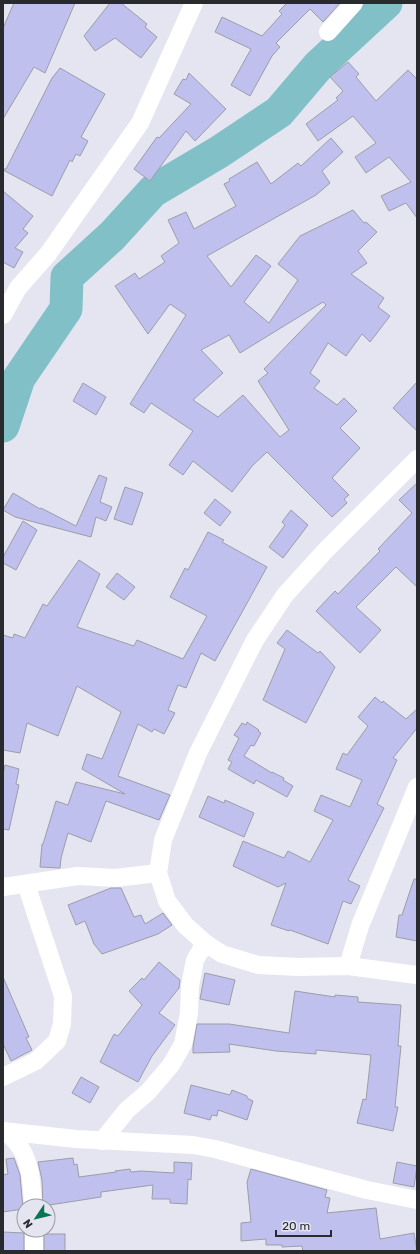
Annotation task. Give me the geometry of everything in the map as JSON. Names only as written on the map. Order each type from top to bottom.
[{"type":"street","points":[[3,315],[18,288],[48,254],[140,123],[194,3]]},
{"type":"street","points":[[328,32],[354,3]]},
{"type":"street","points":[[417,459],[325,551],[290,590],[255,640],[198,753],[163,840],[158,873],[167,901],[185,925],[205,943],[222,954],[258,965],[299,967],[348,966],[417,975]]},
{"type":"street","points":[[348,966],[360,926],[417,787]]},
{"type":"street","points":[[3,887],[78,876],[115,878],[158,873]]},
{"type":"street","points":[[3,1077],[36,1061],[57,1041],[62,1024],[63,996],[26,884]]},
{"type":"street","points":[[102,1141],[127,1110],[148,1092],[171,1065],[183,1044],[189,1013],[190,986],[195,960],[205,943]]},
{"type":"street","points":[[3,1131],[102,1141],[193,1145],[215,1149],[367,1190],[417,1200]]},
{"type":"street","points":[[3,1131],[17,1142],[26,1160],[32,1187],[33,1198]]},
{"type":"street","points":[[34,1238],[34,1251]]},
{"type":"building","points":[[14,3],[75,3],[45,73],[34,67],[3,119],[3,28]]},
{"type":"building","points":[[110,3],[121,3],[147,24],[145,27],[157,37],[141,58],[115,38],[95,51],[84,36]]},
{"type":"building","points":[[287,3],[340,3],[323,22],[310,9],[276,43],[280,47],[272,56],[250,96],[231,85],[251,49],[215,32],[222,17],[262,36],[282,14],[279,11]]},
{"type":"building","points":[[348,62],[359,74],[356,77],[376,101],[408,70],[417,79],[417,218],[406,203],[389,211],[381,196],[411,182],[389,157],[366,173],[355,157],[376,143],[353,116],[318,141],[306,124],[338,100],[336,98],[343,91],[330,77]]},
{"type":"building","points":[[60,68],[105,94],[81,137],[88,141],[80,156],[76,154],[72,162],[70,160],[52,196],[3,169],[6,169],[52,78]]},
{"type":"building","points":[[189,73],[226,109],[195,141],[186,131],[150,181],[134,169],[157,137],[159,138],[191,104],[174,94],[183,79],[186,80]]},
{"type":"building","points":[[331,138],[343,152],[322,171],[330,183],[316,195],[207,256],[231,287],[256,255],[271,266],[244,302],[269,323],[298,280],[278,264],[300,236],[353,210],[364,223],[366,222],[377,232],[358,251],[367,263],[351,274],[384,298],[378,307],[390,316],[370,342],[362,334],[346,356],[328,343],[310,373],[320,381],[314,388],[337,405],[344,398],[357,411],[340,428],[360,448],[332,478],[349,495],[344,499],[347,503],[332,517],[267,452],[253,465],[232,492],[193,461],[183,475],[169,465],[193,431],[151,403],[144,413],[130,404],[186,315],[170,304],[148,334],[115,286],[135,273],[139,279],[165,262],[161,256],[179,243],[168,220],[186,212],[194,229],[236,206],[224,184],[230,181],[229,179],[257,162],[271,184],[298,163],[301,166]],"holes":[[[323,302],[326,305],[264,369],[268,373],[258,381],[289,430],[280,437],[243,395],[218,417],[193,400],[223,373],[201,350],[229,335],[240,353]]]},
{"type":"building","points":[[3,191],[33,216],[23,229],[28,233],[15,248],[23,252],[14,268],[3,262]]},
{"type":"building","points":[[417,382],[417,431],[393,408]]},
{"type":"building","points":[[83,383],[106,397],[96,415],[73,401]]},
{"type":"building","points":[[99,475],[107,478],[100,502],[112,507],[106,521],[96,517],[91,537],[15,517],[3,510],[13,493],[40,509],[41,508],[76,526]]},
{"type":"building","points":[[417,483],[417,587],[396,567],[356,607],[381,630],[360,653],[316,611],[335,591],[338,594],[380,551],[378,549],[412,513],[399,500]]},
{"type":"building","points":[[125,487],[143,493],[132,525],[114,519]]},
{"type":"building","points":[[215,499],[231,512],[220,526],[204,513]]},
{"type":"building","points":[[291,510],[308,525],[283,558],[269,547],[285,525],[282,522]]},
{"type":"building","points":[[23,521],[37,530],[16,570],[3,563],[3,557]]},
{"type":"building","points":[[208,532],[224,540],[222,542],[267,567],[215,661],[201,653],[186,688],[178,685],[168,710],[175,713],[164,734],[154,729],[152,732],[138,724],[118,776],[170,795],[159,820],[106,801],[91,842],[68,833],[61,858],[60,868],[40,867],[42,844],[56,801],[68,805],[76,782],[125,794],[82,769],[87,754],[102,759],[121,712],[77,686],[58,736],[27,723],[20,753],[3,750],[3,635],[13,638],[14,634],[25,638],[43,604],[47,606],[79,560],[100,574],[77,627],[134,646],[137,640],[183,659],[207,616],[170,597],[185,568],[188,570]]},
{"type":"building","points":[[117,573],[135,587],[124,600],[106,587]]},
{"type":"building","points":[[287,630],[318,653],[320,651],[335,667],[306,723],[263,700],[285,649],[277,643]]},
{"type":"building","points":[[375,697],[382,703],[383,701],[406,719],[417,709],[417,728],[393,758],[397,760],[377,804],[384,808],[348,880],[360,886],[351,904],[343,901],[328,944],[290,930],[289,931],[271,925],[286,883],[278,887],[233,866],[243,841],[284,858],[288,851],[310,862],[333,820],[314,811],[321,795],[350,807],[362,780],[336,769],[343,753],[347,755],[368,726],[358,717]]},
{"type":"building","points":[[247,722],[261,733],[254,746],[251,745],[244,756],[272,773],[284,778],[283,780],[293,786],[287,797],[256,780],[254,784],[228,769],[232,762],[228,760],[239,738],[234,735],[242,723],[246,725]]},
{"type":"building","points":[[5,765],[19,769],[16,784],[19,785],[9,830],[3,829],[3,774]]},
{"type":"building","points":[[208,796],[224,803],[225,800],[254,813],[244,837],[199,817]]},
{"type":"building","points":[[414,879],[417,879],[417,941],[396,937],[399,915],[402,915]]},
{"type":"building","points":[[111,888],[121,888],[134,917],[141,915],[145,924],[163,913],[172,925],[158,934],[102,954],[94,944],[85,921],[76,925],[68,905]]},
{"type":"building","points":[[159,962],[180,980],[179,988],[159,1013],[175,1025],[152,1056],[138,1082],[100,1062],[114,1034],[118,1036],[142,1005],[129,991],[142,978],[144,980]]},
{"type":"building","points":[[205,973],[235,980],[229,1005],[200,999]]},
{"type":"building","points":[[3,977],[29,1037],[26,1038],[32,1050],[11,1061],[3,1044]]},
{"type":"building","points":[[295,991],[335,997],[335,995],[358,997],[358,1002],[401,1005],[398,1046],[401,1046],[395,1107],[398,1107],[393,1131],[357,1123],[363,1099],[366,1100],[371,1055],[316,1050],[316,1054],[276,1051],[229,1044],[230,1052],[193,1053],[197,1024],[229,1024],[289,1033]]},
{"type":"building","points":[[81,1077],[99,1087],[90,1103],[72,1093]]},
{"type":"building","points":[[191,1085],[230,1095],[232,1090],[247,1096],[247,1098],[253,1101],[247,1120],[218,1110],[217,1116],[212,1115],[210,1120],[184,1113]]},
{"type":"building","points":[[14,1158],[20,1175],[22,1198],[16,1198],[16,1210],[3,1212],[3,1175],[8,1174],[6,1159]]},
{"type":"building","points":[[73,1158],[74,1165],[77,1164],[79,1177],[130,1169],[131,1172],[141,1171],[174,1173],[174,1162],[192,1163],[191,1180],[188,1179],[187,1204],[170,1203],[170,1199],[152,1199],[153,1185],[101,1192],[101,1197],[56,1204],[56,1198],[43,1198],[42,1180],[38,1162]]},
{"type":"building","points":[[397,1162],[417,1166],[414,1187],[393,1183]]},
{"type":"building","points":[[251,1169],[327,1190],[325,1197],[330,1198],[327,1213],[376,1208],[380,1239],[414,1233],[417,1251],[303,1251],[302,1246],[282,1247],[282,1245],[266,1245],[266,1239],[241,1241],[241,1223],[251,1222],[247,1182]]},
{"type":"building","points":[[3,1232],[16,1233],[16,1238],[24,1238],[24,1251],[3,1251]]},
{"type":"building","points":[[56,1234],[65,1234],[65,1251],[44,1251],[44,1238],[56,1238]]},
{"type":"waterway","points":[[3,426],[19,378],[66,309],[67,277],[112,236],[153,191],[219,152],[279,112],[319,65],[386,3]]}]
